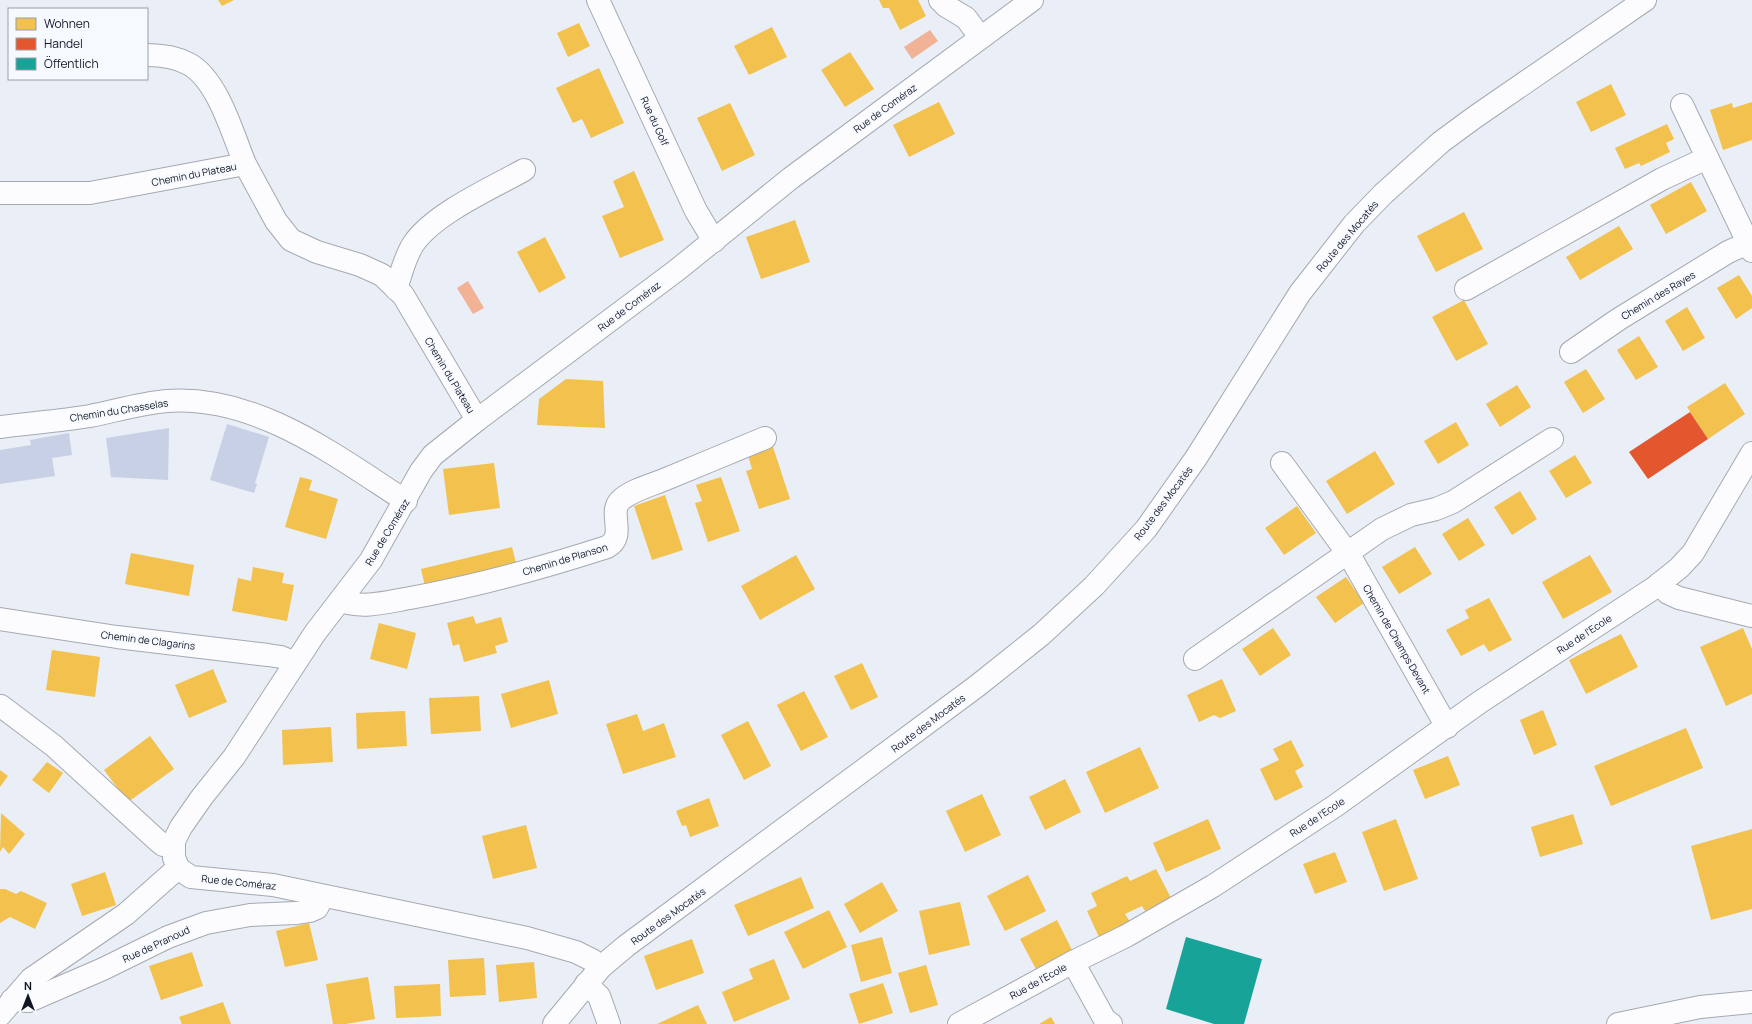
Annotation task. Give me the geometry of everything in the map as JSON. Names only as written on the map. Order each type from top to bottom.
[{"type":"street","name":"Rue du Golf","points":[[598,0],[696,210],[714,241]]},
{"type":"street","points":[[940,0],[946,6],[966,18],[980,37]]},
{"type":"street","name":"Rue de Coméraz","points":[[173,847],[177,834],[186,817],[234,757],[315,633],[371,560],[406,501],[421,471],[433,455],[476,420],[714,241],[791,178],[1032,0]]},
{"type":"street","name":"Route des Mocatés","points":[[554,1024],[600,967],[626,946],[977,686],[1041,635],[1094,586],[1146,529],[1196,458],[1300,293],[1354,224],[1412,166],[1452,134],[1645,0]]},
{"type":"street","points":[[148,55],[174,58],[190,64],[208,81],[217,97],[245,164]]},
{"type":"street","name":"Chemin des Rayes","points":[[1571,352],[1619,319],[1728,252],[1750,247],[1682,105]]},
{"type":"street","points":[[1466,289],[1662,179],[1707,158]]},
{"type":"street","name":"Chemin du Plateau","points":[[0,194],[90,193],[245,164],[276,221],[291,240],[317,252],[366,267],[382,275],[403,295],[476,420]]},
{"type":"street","points":[[396,289],[414,244],[424,231],[452,210],[524,170]]},
{"type":"street","name":"Chemin du Chasselas","points":[[0,427],[89,416],[167,401],[195,402],[232,407],[278,423],[331,453],[406,501]]},
{"type":"street","name":"Chemin de Planson","points":[[341,601],[364,605],[480,585],[607,547],[613,544],[616,539],[616,509],[620,500],[647,487],[765,438]]},
{"type":"street","points":[[1195,659],[1346,552],[1394,522],[1453,502],[1552,439]]},
{"type":"street","name":"Rue de l'Ecole","points":[[959,1024],[1073,962],[1126,936],[1213,886],[1334,806],[1480,702],[1659,584],[1679,568],[1693,553],[1752,453]]},
{"type":"street","name":"Chemin de Champs Devant","points":[[1282,463],[1346,552],[1447,726]]},
{"type":"street","points":[[1659,584],[1668,593],[1679,598],[1752,616]]},
{"type":"street","name":"Chemin de Clagarins","points":[[0,619],[117,637],[268,655],[281,657],[295,663]]},
{"type":"street","points":[[1,706],[54,746],[158,841],[163,845],[173,847],[174,858],[178,868]]},
{"type":"street","name":"Rue de Coméraz","points":[[178,868],[187,875],[197,878],[258,883],[553,945],[583,954],[600,967]]},
{"type":"street","name":"Rue de Pranoud","points":[[6,1007],[31,978],[126,914],[178,868]]},
{"type":"street","name":"Rue de Pranoud","points":[[6,1007],[20,1002],[29,1001],[103,969],[168,937],[200,925],[250,915],[304,913],[316,908],[324,896]]},
{"type":"street","points":[[1073,962],[1105,1020],[1111,1024]]},
{"type":"street","points":[[586,984],[600,996],[609,1024]]},
{"type":"street","points":[[1618,1024],[1700,1006],[1752,1002]]},
{"type":"shaded area","points":[[930,30],[938,41],[912,59],[904,47]]},
{"type":"shaded area","points":[[468,281],[484,308],[473,314],[457,288]]},
{"type":"building: Wohnen","points":[[218,0],[234,0],[222,6]]},
{"type":"building: Wohnen","points":[[879,0],[918,0],[926,16],[900,30],[889,8],[883,8]]},
{"type":"building: Wohnen","points":[[579,23],[590,46],[568,57],[557,33]]},
{"type":"building: Wohnen","points":[[772,27],[787,57],[749,75],[734,46]]},
{"type":"building: Wohnen","points":[[850,52],[874,89],[845,107],[821,70]]},
{"type":"building: Wohnen","points":[[599,68],[624,123],[591,138],[582,119],[573,123],[556,88]]},
{"type":"building: Wohnen","points":[[1611,84],[1626,115],[1591,132],[1576,102]]},
{"type":"building: Wohnen","points":[[939,102],[955,134],[909,157],[893,125]]},
{"type":"building: Wohnen","points":[[1752,102],[1752,140],[1723,150],[1710,110],[1732,103],[1733,108]]},
{"type":"building: Wohnen","points":[[730,103],[755,155],[722,171],[697,118]]},
{"type":"building: Wohnen","points":[[1667,124],[1674,139],[1666,143],[1670,152],[1641,166],[1639,163],[1625,169],[1615,148]]},
{"type":"building: Wohnen","points":[[634,171],[664,240],[620,258],[602,216],[624,207],[613,181]]},
{"type":"building: Wohnen","points":[[1691,182],[1707,211],[1666,234],[1650,205]]},
{"type":"building: Wohnen","points":[[1464,212],[1483,249],[1436,272],[1417,236]]},
{"type":"building: Wohnen","points":[[795,220],[810,262],[761,279],[746,237]]},
{"type":"building: Wohnen","points":[[1619,226],[1633,249],[1580,280],[1566,257]]},
{"type":"building: Wohnen","points":[[545,237],[566,278],[539,293],[517,252]]},
{"type":"building: Wohnen","points":[[1739,275],[1752,296],[1752,308],[1736,319],[1717,288]]},
{"type":"building: Wohnen","points":[[1464,300],[1488,344],[1456,361],[1432,317]]},
{"type":"building: Wohnen","points":[[1687,307],[1705,338],[1683,351],[1665,321]]},
{"type":"building: Wohnen","points":[[1639,336],[1658,367],[1636,380],[1617,350]]},
{"type":"building: Wohnen","points":[[1586,369],[1605,399],[1583,413],[1564,382]]},
{"type":"building: Wohnen","points":[[566,379],[603,381],[605,428],[537,425],[539,399]]},
{"type":"building: Wohnen","points":[[1725,383],[1745,414],[1708,439],[1687,407]]},
{"type":"building: Wohnen","points":[[1517,385],[1531,407],[1500,427],[1486,404]]},
{"type":"building: Wohnen","points":[[1456,422],[1469,445],[1438,464],[1424,441]]},
{"type":"building: Wohnen","points":[[772,444],[790,499],[759,509],[746,471],[752,469],[747,452]]},
{"type":"building: Wohnen","points":[[1375,451],[1395,484],[1347,514],[1326,481]]},
{"type":"building: Wohnen","points":[[1575,455],[1592,483],[1566,498],[1549,471]]},
{"type":"building: Wohnen","points":[[494,463],[500,508],[449,515],[443,469]]},
{"type":"building: Wohnen","points":[[300,477],[312,480],[309,490],[338,499],[326,539],[285,527]]},
{"type":"building: Wohnen","points":[[721,477],[740,531],[708,542],[695,503],[702,501],[696,485]]},
{"type":"building: Wohnen","points":[[1520,491],[1537,519],[1512,535],[1494,507]]},
{"type":"building: Wohnen","points":[[665,495],[683,550],[652,560],[634,506]]},
{"type":"building: Wohnen","points":[[1297,506],[1316,533],[1284,555],[1265,528]]},
{"type":"building: Wohnen","points":[[1468,518],[1485,545],[1459,561],[1442,534]]},
{"type":"building: Wohnen","points":[[512,547],[516,563],[425,586],[421,569]]},
{"type":"building: Wohnen","points":[[1415,547],[1432,574],[1399,594],[1382,567]]},
{"type":"building: Wohnen","points":[[131,553],[194,565],[189,596],[125,584]]},
{"type":"building: Wohnen","points":[[796,555],[815,589],[760,620],[741,586]]},
{"type":"building: Wohnen","points":[[1590,555],[1612,592],[1563,619],[1542,582]]},
{"type":"building: Wohnen","points":[[253,567],[284,573],[282,583],[294,585],[287,621],[232,611],[238,578],[251,581]]},
{"type":"building: Wohnen","points":[[1346,577],[1364,603],[1335,623],[1316,597]]},
{"type":"building: Wohnen","points":[[1489,598],[1512,640],[1489,652],[1484,644],[1461,656],[1446,630],[1469,618],[1465,610]]},
{"type":"building: Wohnen","points":[[473,616],[476,624],[501,617],[508,642],[495,646],[497,653],[464,662],[459,644],[453,646],[447,623]]},
{"type":"building: Wohnen","points":[[379,623],[416,633],[407,669],[370,659]]},
{"type":"building: Wohnen","points":[[1273,628],[1291,655],[1260,676],[1242,649]]},
{"type":"building: Wohnen","points":[[1743,628],[1752,649],[1752,694],[1726,706],[1700,647]]},
{"type":"building: Wohnen","points":[[1621,634],[1638,667],[1586,694],[1569,660]]},
{"type":"building: Wohnen","points":[[52,650],[100,657],[95,697],[46,690]]},
{"type":"building: Wohnen","points":[[862,663],[878,697],[851,710],[834,676]]},
{"type":"building: Wohnen","points":[[213,669],[227,702],[189,718],[175,685]]},
{"type":"building: Wohnen","points":[[1222,679],[1236,711],[1220,718],[1214,715],[1199,722],[1187,695]]},
{"type":"building: Wohnen","points":[[549,680],[558,714],[511,728],[501,694]]},
{"type":"building: Wohnen","points":[[804,691],[828,737],[801,751],[777,705]]},
{"type":"building: Wohnen","points":[[479,696],[481,731],[431,734],[429,698]]},
{"type":"building: Wohnen","points":[[1543,710],[1557,745],[1534,755],[1520,720]]},
{"type":"building: Wohnen","points":[[405,711],[407,746],[357,749],[356,713]]},
{"type":"building: Wohnen","points":[[637,714],[643,731],[664,723],[676,757],[623,774],[606,724]]},
{"type":"building: Wohnen","points":[[748,721],[771,766],[744,780],[721,735]]},
{"type":"building: Wohnen","points":[[331,727],[333,762],[283,765],[282,730]]},
{"type":"building: Wohnen","points":[[1686,728],[1703,768],[1611,806],[1594,766]]},
{"type":"building: Wohnen","points":[[150,736],[174,769],[128,802],[104,770]]},
{"type":"building: Wohnen","points":[[1291,740],[1304,766],[1295,771],[1303,787],[1275,801],[1260,769],[1279,760],[1273,749]]},
{"type":"building: Wohnen","points":[[1140,747],[1159,788],[1105,813],[1086,772]]},
{"type":"building: Wohnen","points":[[1448,756],[1460,785],[1425,799],[1413,770]]},
{"type":"building: Wohnen","points":[[47,762],[63,773],[49,793],[32,780]]},
{"type":"building: Wohnen","points":[[0,770],[8,776],[0,787]]},
{"type":"building: Wohnen","points":[[1065,779],[1081,812],[1045,830],[1029,797]]},
{"type":"building: Wohnen","points":[[982,794],[1001,835],[965,852],[946,811]]},
{"type":"building: Wohnen","points":[[709,798],[719,826],[690,837],[686,825],[682,826],[676,811]]},
{"type":"building: Wohnen","points":[[1,813],[25,834],[9,854],[3,847],[0,852]]},
{"type":"building: Wohnen","points":[[1573,814],[1583,844],[1540,857],[1531,827]]},
{"type":"building: Wohnen","points":[[1208,819],[1221,849],[1166,872],[1153,843]]},
{"type":"building: Wohnen","points":[[1396,819],[1418,879],[1384,891],[1362,832]]},
{"type":"building: Wohnen","points":[[526,825],[537,868],[493,879],[482,836]]},
{"type":"building: Wohnen","points":[[1752,829],[1752,909],[1711,920],[1691,846]]},
{"type":"building: Wohnen","points":[[1335,852],[1347,882],[1315,894],[1303,864]]},
{"type":"building: Wohnen","points":[[1156,869],[1171,898],[1145,911],[1142,906],[1125,914],[1130,922],[1099,937],[1087,911],[1097,906],[1091,893],[1127,876],[1130,881]]},
{"type":"building: Wohnen","points":[[105,872],[116,905],[82,916],[71,884]]},
{"type":"building: Wohnen","points":[[1028,875],[1046,911],[1005,931],[987,896]]},
{"type":"building: Wohnen","points":[[801,877],[814,908],[748,936],[734,905]]},
{"type":"building: Wohnen","points":[[882,882],[898,911],[860,933],[844,904]]},
{"type":"building: Wohnen","points":[[0,889],[5,889],[16,894],[21,891],[47,903],[35,929],[10,917],[0,923]]},
{"type":"building: Wohnen","points":[[960,902],[970,945],[929,955],[919,911]]},
{"type":"building: Wohnen","points":[[829,910],[847,947],[803,969],[784,932]]},
{"type":"building: Wohnen","points":[[1057,920],[1073,952],[1037,971],[1020,939]]},
{"type":"building: Wohnen","points":[[309,923],[318,960],[285,967],[276,931]]},
{"type":"building: Wohnen","points":[[882,937],[892,973],[861,982],[851,945]]},
{"type":"building: Wohnen","points":[[692,939],[704,973],[656,990],[644,956]]},
{"type":"building: Wohnen","points":[[192,952],[203,986],[161,1000],[149,966]]},
{"type":"building: Wohnen","points":[[484,958],[486,995],[450,997],[448,960]]},
{"type":"building: Wohnen","points":[[774,959],[790,999],[734,1022],[722,992],[753,979],[749,969]]},
{"type":"building: Wohnen","points":[[534,962],[537,998],[499,1002],[496,965]]},
{"type":"building: Wohnen","points":[[926,965],[938,1005],[910,1013],[898,973]]},
{"type":"building: Wohnen","points":[[368,977],[375,1019],[346,1024],[333,1024],[326,984]]},
{"type":"building: Wohnen","points":[[883,983],[893,1013],[859,1024],[849,994]]},
{"type":"building: Wohnen","points":[[440,984],[441,1016],[396,1018],[394,986]]},
{"type":"building: Wohnen","points":[[223,1002],[231,1024],[182,1024],[179,1017]]},
{"type":"building: Wohnen","points":[[698,1005],[707,1024],[657,1024]]},
{"type":"building: Wohnen","points":[[1051,1017],[1055,1024],[1039,1024]]},
{"type":"building: Handel","points":[[1690,412],[1708,439],[1648,479],[1629,452]]},
{"type":"building: Öffentlich","points":[[1186,937],[1262,959],[1244,1024],[1214,1024],[1166,1009]]},
{"type":"building: Sonstige","points":[[227,424],[269,437],[255,483],[257,484],[254,493],[210,480]]},
{"type":"building: Sonstige","points":[[169,428],[168,480],[111,477],[106,438]]},
{"type":"building: Sonstige","points":[[69,433],[72,455],[52,458],[55,476],[0,484],[0,450],[31,445],[30,440]]}]
